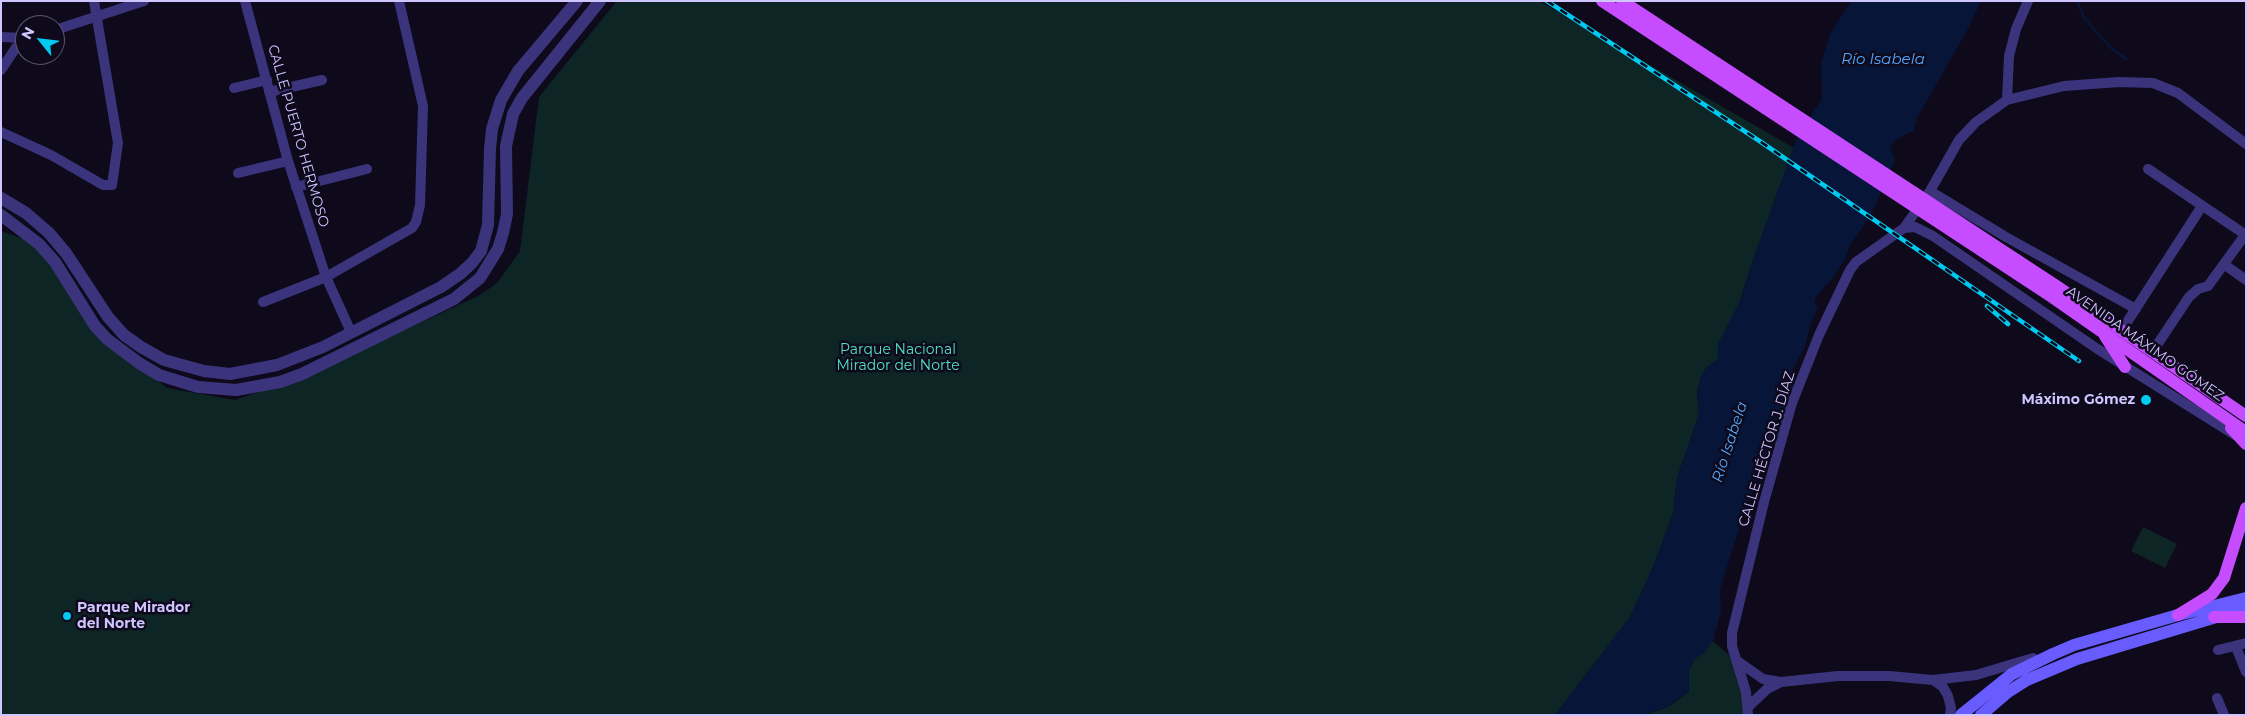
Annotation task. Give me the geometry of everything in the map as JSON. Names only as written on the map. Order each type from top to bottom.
[{"type":"main road","points":[[1602,1],[2055,292]]},
{"type":"main road","points":[[1622,1],[2055,292]]},
{"type":"main road","name":"AVENIDA MÁXIMO GÓMEZ","points":[[2055,292],[2101,330],[2218,413],[2244,438]]},
{"type":"main road","name":"AVENIDA MÁXIMO GÓMEZ","points":[[2055,292],[2122,330],[2246,416]]},
{"type":"main road","points":[[2101,330],[2125,366]]},
{"type":"main road","points":[[2178,615],[2212,594],[2224,578],[2230,566],[2246,508]]},
{"type":"main road","points":[[1961,715],[2012,674],[2074,645],[2178,615],[2246,598]]},
{"type":"main road","points":[[1981,715],[2008,692],[2052,669],[2108,648],[2246,608]]},
{"type":"main road","points":[[2214,617],[2246,616]]},
{"type":"street","points":[[1,132],[51,154],[104,185],[112,185],[118,143],[94,1]]},
{"type":"street","points":[[65,27],[144,1]]},
{"type":"street","name":"CALLE PUERTO HERMOSO","points":[[245,1],[296,187],[326,277],[351,332]]},
{"type":"street","points":[[263,302],[326,277],[412,228],[419,216],[423,106],[399,1]]},
{"type":"street","points":[[1,198],[26,213],[49,232],[66,253],[108,317],[124,335],[164,360],[204,371],[230,374],[253,371],[305,355],[441,286],[460,274],[472,263],[481,251],[486,237],[492,129],[501,100],[518,71],[577,1]]},
{"type":"street","points":[[1,215],[39,244],[55,262],[86,315],[107,339],[146,367],[176,382],[198,387],[236,390],[270,386],[302,374],[454,299],[480,278],[498,249],[506,214],[506,146],[513,114],[538,77],[600,1]]},
{"type":"street","points":[[2007,100],[2009,56],[2016,29],[2028,1]]},
{"type":"street","points":[[1,37],[15,38]]},
{"type":"street","points":[[1,70],[15,50]]},
{"type":"street","points":[[234,88],[267,80]]},
{"type":"street","points":[[270,92],[322,80]]},
{"type":"street","name":"CALLE HÉCTOR J. DÍAZ","points":[[1749,710],[1735,660],[1732,633],[1762,511],[1792,403],[1815,343],[1853,266],[1904,228],[1930,191],[1959,140],[1976,122],[2007,100],[2064,86],[2120,82],[2153,83],[2184,97],[2246,144]]},
{"type":"street","points":[[238,173],[288,161]]},
{"type":"street","points":[[296,187],[367,169]]},
{"type":"street","points":[[2148,169],[2245,235],[2208,286],[2198,289],[2189,297],[2153,352]]},
{"type":"street","points":[[488,186],[506,183]]},
{"type":"street","points":[[1930,191],[2006,237],[2136,309]]},
{"type":"street","points":[[2122,330],[2202,206]]},
{"type":"street","points":[[1904,228],[1915,227],[1933,236],[2125,366],[2244,438]]},
{"type":"street","points":[[2225,265],[2246,280]]},
{"type":"street","points":[[1735,660],[1763,679],[1781,682],[1838,676],[1889,676],[1933,680],[2002,669],[2074,645]]},
{"type":"street","points":[[2218,650],[2241,645],[2246,672]]},
{"type":"street","points":[[1933,680],[1943,687],[1948,696],[1951,708],[1950,715]]},
{"type":"street","points":[[1749,710],[1767,689],[1781,682]]},
{"type":"street","points":[[2217,698],[2224,715]]},
{"type":"green space","name":"Parque Nacional Mirador del Norte","points":[[617,1],[1124,1],[1125,3],[1131,1],[1539,1],[1794,148],[1754,257],[1737,310],[1718,344],[1718,358],[1697,390],[1699,414],[1677,478],[1673,514],[1653,567],[1630,617],[1555,715],[1,715],[1,231],[34,243],[101,335],[167,388],[235,400],[308,375],[480,295],[497,283],[520,251],[539,97]]},
{"type":"green space","points":[[2143,527],[2177,544],[2165,568],[2131,551]]},
{"type":"green space","points":[[1713,641],[1735,660],[1747,715],[1646,715],[1668,707],[1689,692],[1689,671],[1695,658]]},
{"type":"water","name":"Río Isabela","points":[[1851,1],[1981,1],[1969,27],[1917,118],[1914,130],[1894,141],[1890,149],[1895,160],[1871,215],[1850,245],[1845,259],[1834,276],[1816,297],[1814,302],[1818,307],[1811,323],[1805,346],[1792,371],[1794,392],[1779,436],[1767,450],[1755,488],[1749,497],[1720,589],[1721,611],[1713,641],[1704,654],[1695,658],[1689,671],[1689,692],[1667,707],[1642,715],[1555,715],[1630,617],[1653,567],[1673,514],[1677,478],[1699,414],[1697,396],[1700,378],[1705,369],[1718,358],[1718,344],[1741,299],[1797,137],[1822,99],[1821,64],[1830,34]]},
{"type":"waterway","points":[[2077,1],[2085,19],[2110,47],[2126,59]]},
{"type":"railway","points":[[1547,1],[1761,142],[2079,361]]},
{"type":"railway","points":[[1987,306],[2008,324]]},
{"type":"place","name":"Máximo Gómez","points":[[2146,400]]},
{"type":"place","name":"Parque Mirador del Norte","points":[[67,616]]}]
